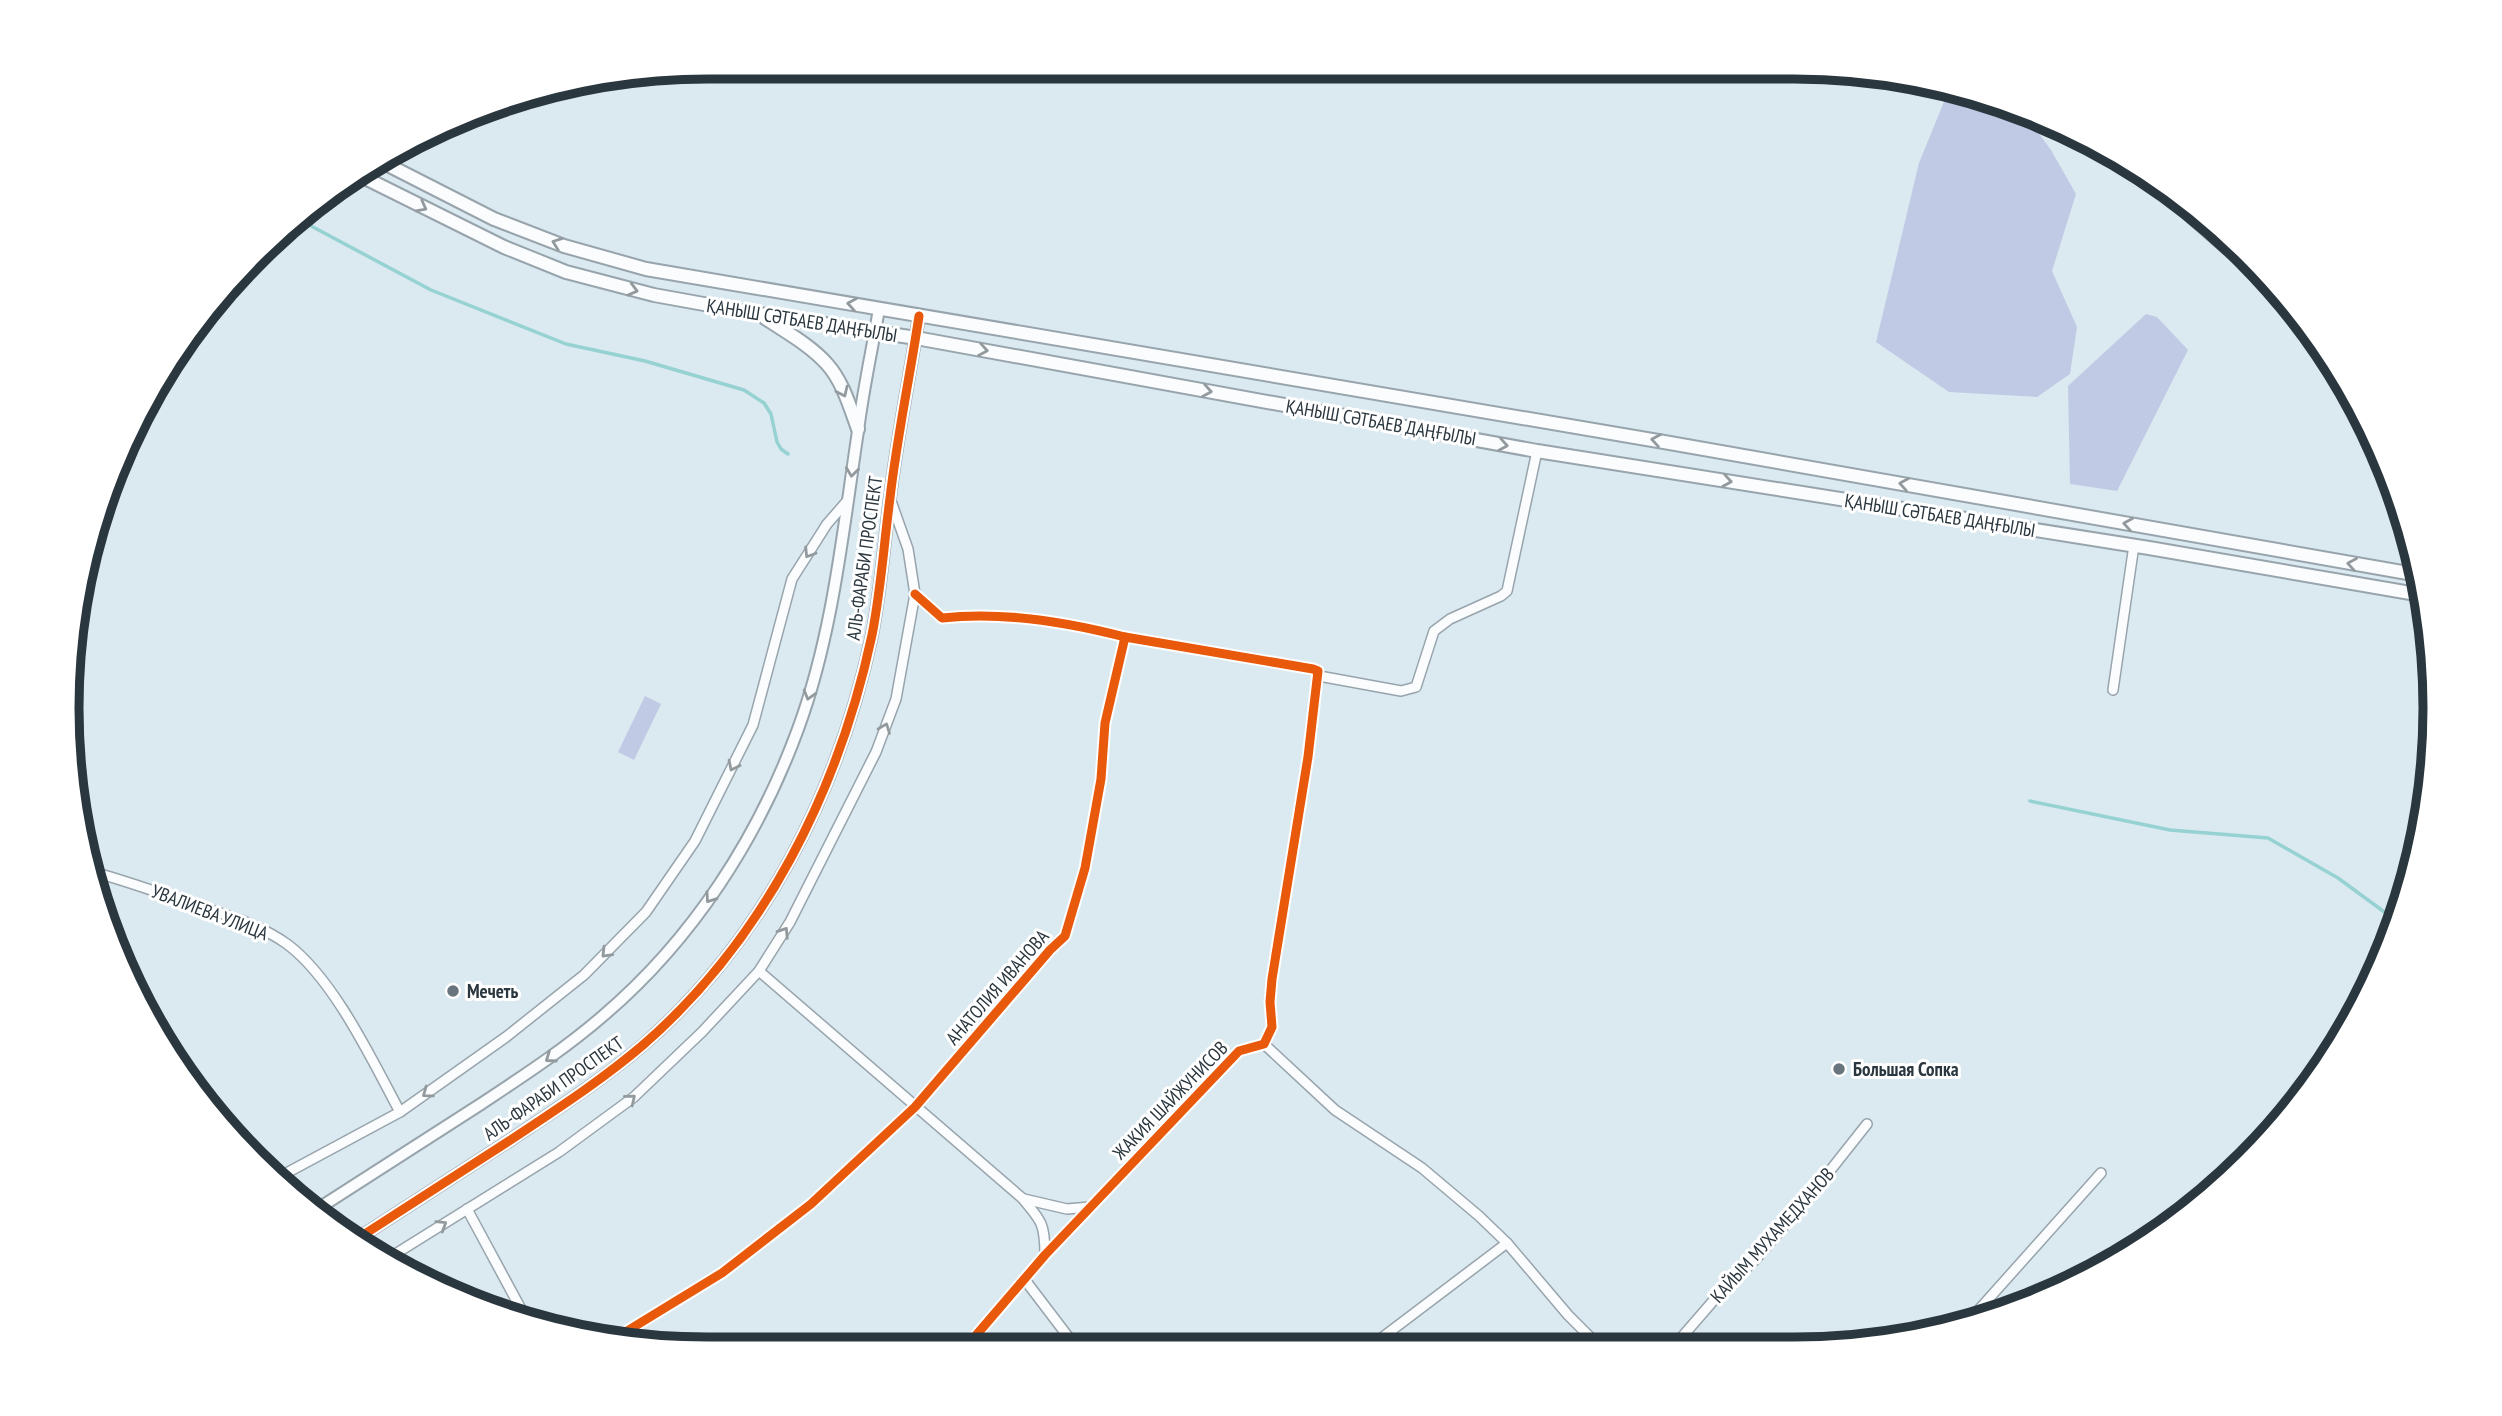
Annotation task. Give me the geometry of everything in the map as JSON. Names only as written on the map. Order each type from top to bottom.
[{"type":"main road","name":"ҚАНЫШ СӘТБАЕВ ДАҢҒЫЛЫ","points":[[389,166],[494,219],[564,246],[646,269],[1664,442],[2408,573]]},
{"type":"main road","name":"ҚАНЫШ СӘТБАЕВ ДАҢҒЫЛЫ","points":[[367,179],[493,242],[566,272],[654,295],[916,338],[1537,451],[2134,545],[2412,593]]},
{"type":"main road","points":[[759,314],[802,342],[828,365],[844,389],[858,429]]},
{"type":"street","name":"АЛЬ-ФАРАБИ ПРОСПЕКТ","points":[[323,1205],[552,1058],[606,1014],[657,964],[698,915],[736,861],[768,801],[799,727],[818,664],[849,498],[879,309]]},
{"type":"street","name":"АЛЬ-ФАРАБИ ПРОСПЕКТ","points":[[364,1235],[588,1089],[635,1052],[685,1004],[727,956],[755,918],[790,862],[817,809],[841,748],[872,634],[919,316]]},
{"type":"street","points":[[915,594],[942,618],[966,615],[1055,622],[1125,637],[1313,668],[1318,674],[1401,691],[1416,687],[1434,631],[1450,619],[1507,591],[1537,451]]},
{"type":"street","points":[[285,1174],[400,1112],[522,1025],[584,975],[646,912],[695,841],[753,726],[792,579],[827,524],[849,498]]},
{"type":"street","points":[[395,1254],[559,1152],[634,1097],[702,1032],[759,971],[790,922],[876,752],[896,699],[915,594],[908,549],[890,498]]},
{"type":"street","points":[[2113,690],[2134,545]]},
{"type":"street","name":"АНАТОЛИЯ ИВАНОВА","points":[[626,1332],[722,1273],[811,1204],[915,1107],[1065,936],[1085,868],[1101,779],[1105,723],[1125,637]]},
{"type":"street","points":[[1318,674],[1272,979],[1272,1027],[1264,1044],[1335,1110],[1422,1168],[1479,1216],[1507,1243],[1590,1337]]},
{"type":"street","name":"УВАЛИЕВА УЛИЦА","points":[[101,874],[257,926],[287,944],[311,965],[330,991],[382,1076],[400,1112]]},
{"type":"street","points":[[759,971],[1022,1198],[1038,1216],[1045,1231],[1045,1255]]},
{"type":"street","name":"ЖАКИЯ ШАЙЖУНИСОВ","points":[[975,1337],[1045,1255],[1239,1051],[1264,1044]]},
{"type":"street","name":"КАЙЫМ МУХАМЕДХАНОВ","points":[[1682,1337],[1720,1293],[1765,1249],[1867,1124]]},
{"type":"street","points":[[1979,1309],[2101,1173]]},
{"type":"street","points":[[1022,1198],[1067,1209],[1090,1207]]},
{"type":"street","points":[[467,1209],[521,1309]]},
{"type":"street","points":[[1383,1337],[1507,1243]]},
{"type":"street","points":[[1025,1280],[1068,1337]]},
{"type":"shaded area","points":[[1946,97],[2034,127],[2051,150],[2076,194],[2052,271],[2077,327],[2070,374],[2037,397],[1949,392],[1876,342],[1919,163]]},
{"type":"shaded area","points":[[2146,314],[2157,317],[2188,350],[2117,491],[2070,484],[2068,386]]},
{"type":"shaded area","points":[[645,696],[661,704],[634,760],[618,752]]},
{"type":"waterway","points":[[307,224],[431,290],[566,344],[645,361],[744,390],[764,403],[771,414],[777,442],[788,454]]},
{"type":"waterway","points":[[2030,801],[2170,830],[2268,838],[2338,878],[2388,915]]},
{"type":"cycle path","points":[[364,1235],[546,1117],[643,1045],[686,1004],[725,958],[760,910],[817,805],[858,693],[875,618],[893,475],[919,316]]},
{"type":"cycle path","points":[[626,1332],[722,1273],[811,1204],[915,1107],[1065,936],[1085,868],[1101,779],[1105,723],[1125,637],[1034,619],[988,616],[942,618],[915,594]]},
{"type":"cycle path","points":[[975,1337],[1045,1255],[1239,1051],[1264,1044],[1272,1027],[1272,979],[1308,757],[1318,671],[1125,637]]},
{"type":"place","name":"Мечеть","points":[[453,991]]},
{"type":"place","name":"Большая Сопка","points":[[1839,1069]]}]
